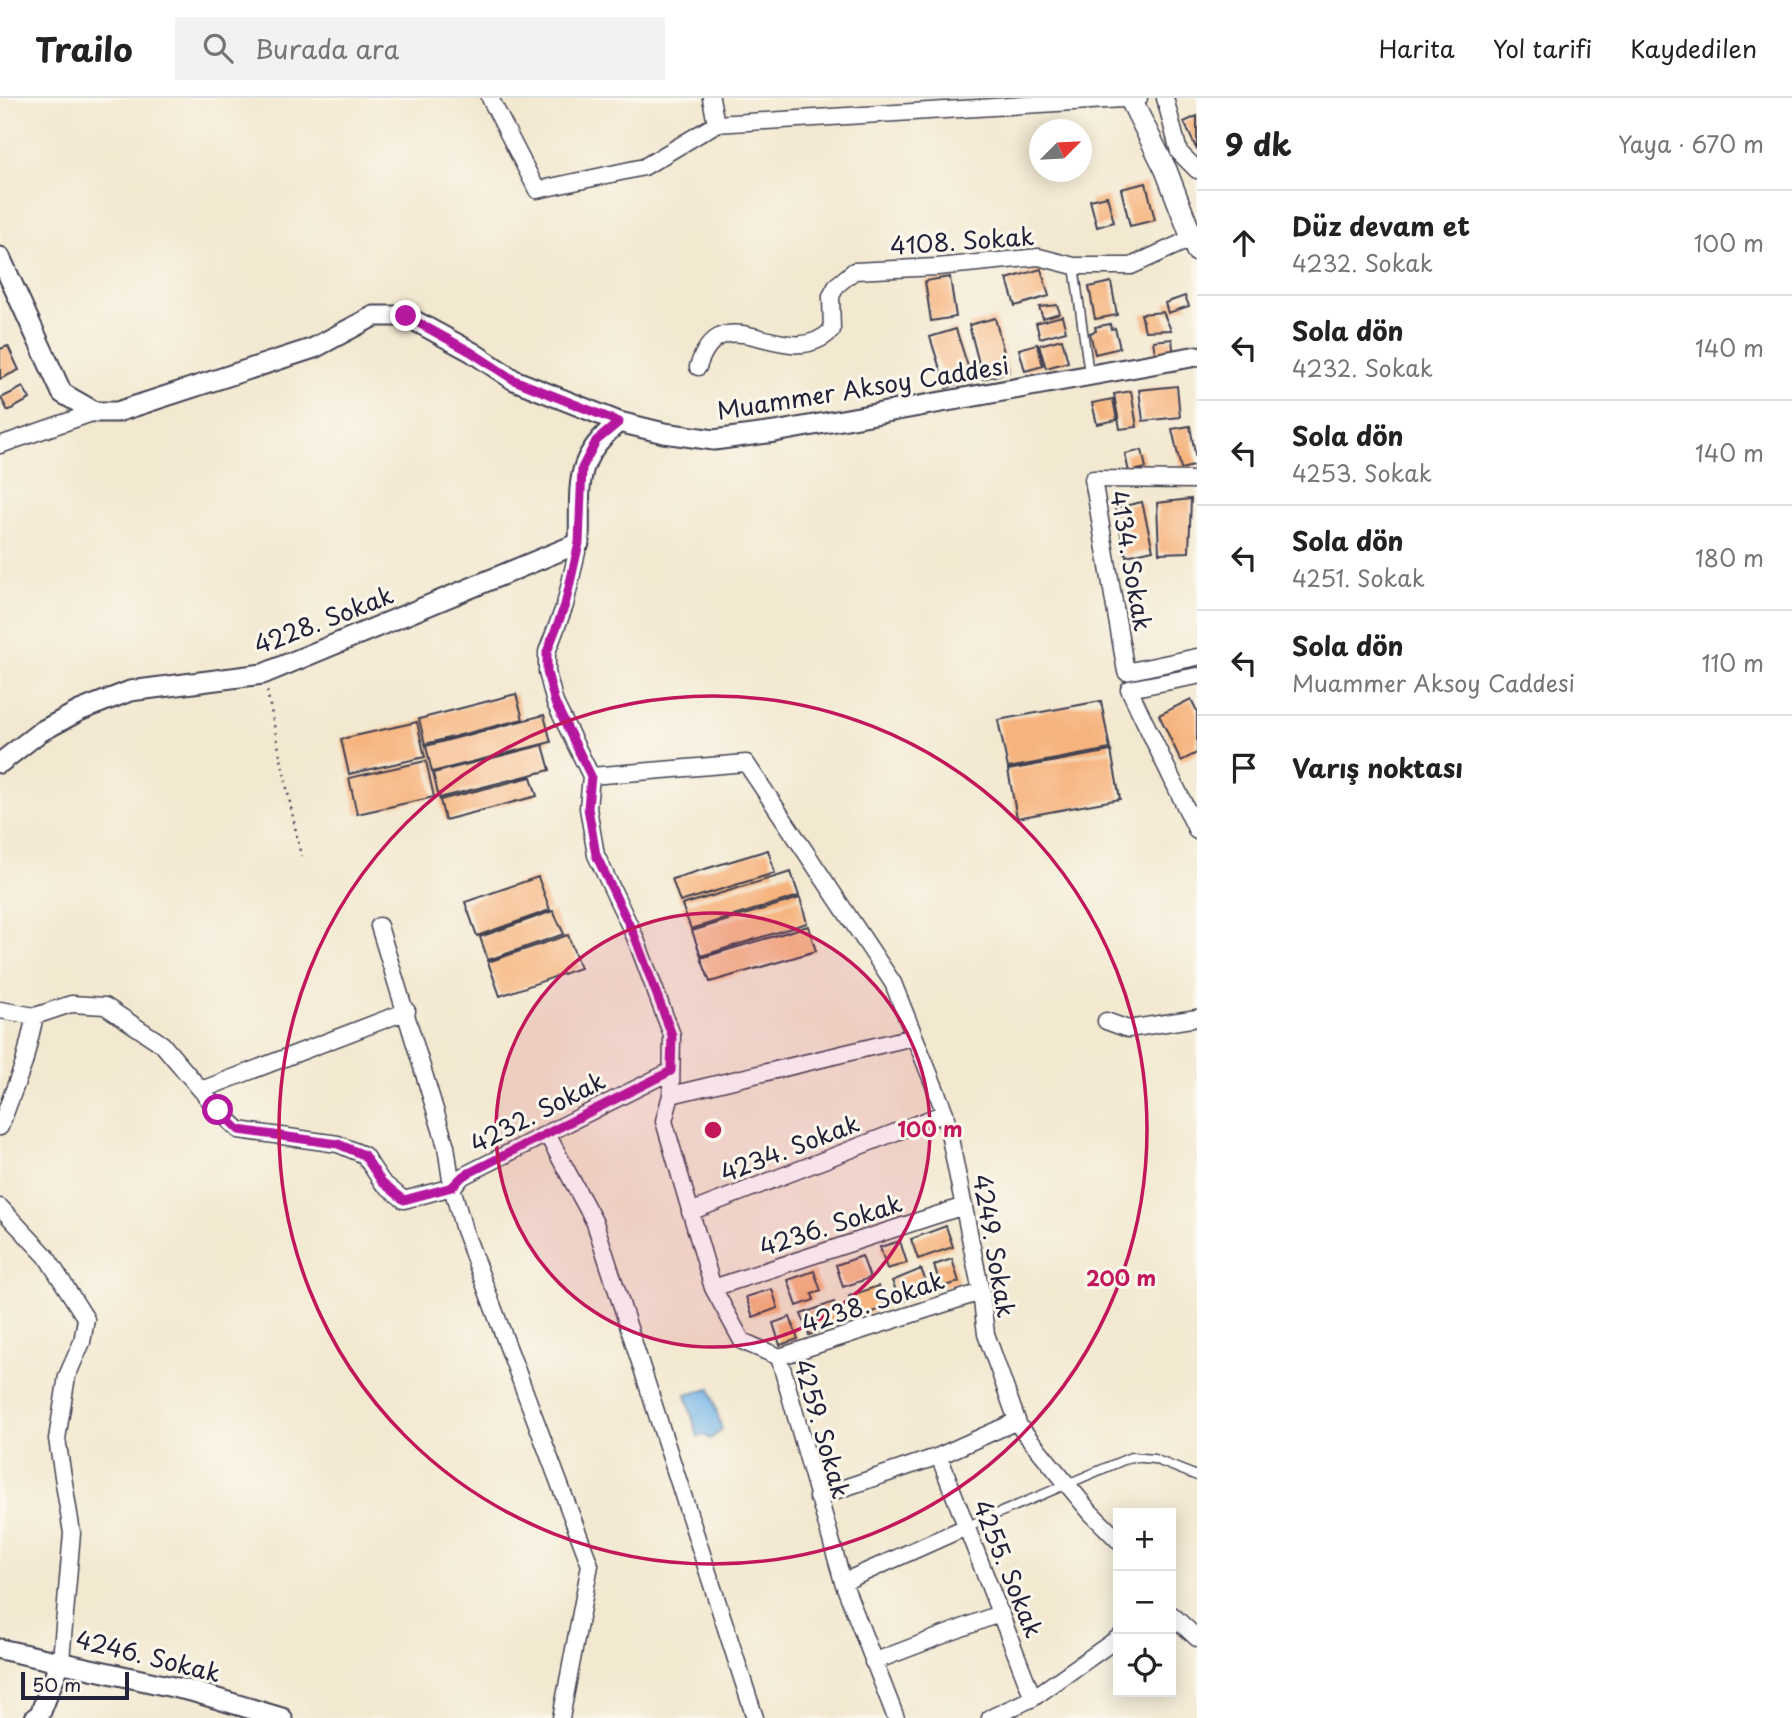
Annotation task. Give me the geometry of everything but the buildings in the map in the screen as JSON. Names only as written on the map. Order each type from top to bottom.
[{"type":"main road","points":[[1131,98],[1166,170],[1195,242]]},
{"type":"street","points":[[489,98],[537,190],[644,167],[716,124],[963,102],[1139,98]]},
{"type":"street","points":[[710,98],[716,124]]},
{"type":"street","points":[[1165,98],[1179,152],[1197,170]]},
{"type":"street","name":"4108. Sokak","points":[[698,367],[703,351],[711,341],[727,334],[745,332],[776,344],[816,342],[825,338],[832,330],[831,296],[837,285],[854,271],[1039,257],[1074,266],[1131,266],[1195,242]]},
{"type":"street","points":[[0,257],[5,281],[62,393],[95,412]]},
{"type":"street","name":"Muammer Aksoy Caddesi","points":[[95,412],[117,412],[314,348],[374,316],[406,316],[471,352],[514,380],[619,422],[664,433],[714,440],[775,432],[1197,356]]},
{"type":"street","points":[[0,445],[95,412]]},
{"type":"street","points":[[591,776],[555,703],[547,672],[547,652],[565,605],[579,543],[582,468],[596,441],[619,422]]},
{"type":"street","name":"4134. Sokak","points":[[1197,480],[1093,479],[1126,672],[1197,657]]},
{"type":"street","name":"4228. Sokak","points":[[0,763],[40,732],[79,711],[130,691],[263,674],[579,543]]},
{"type":"street","points":[[1197,676],[1129,689],[1197,831]]},
{"type":"street","name":"4249. Sokak","points":[[591,776],[746,763],[893,983],[945,1113],[981,1292],[986,1334],[1017,1421],[1066,1484],[1113,1535]]},
{"type":"street","name":"4259. Sokak","points":[[591,776],[588,808],[596,855],[635,937],[672,1035],[671,1094],[664,1121],[713,1288],[742,1340],[779,1357],[843,1582],[896,1718]]},
{"type":"street","points":[[379,926],[446,1146],[452,1187],[464,1230],[590,1564],[561,1718]]},
{"type":"street","name":"4232. Sokak","points":[[0,1010],[35,1016],[71,1004],[105,1006],[162,1044],[239,1130],[338,1144],[364,1155],[382,1182],[404,1200],[452,1187],[463,1176],[671,1071]]},
{"type":"street","points":[[201,1090],[407,1011]]},
{"type":"street","points":[[0,1127],[24,1063],[35,1016]]},
{"type":"street","points":[[1106,1021],[1128,1029],[1197,1018]]},
{"type":"street","points":[[671,1094],[913,1037]]},
{"type":"street","name":"4234. Sokak","points":[[690,1212],[945,1113]]},
{"type":"street","points":[[547,1134],[594,1223],[755,1718]]},
{"type":"street","name":"4236. Sokak","points":[[713,1288],[964,1206]]},
{"type":"street","points":[[0,1207],[46,1256],[86,1319],[82,1342],[67,1376],[57,1439],[72,1533],[61,1660],[40,1714],[35,1718]]},
{"type":"street","name":"4238. Sokak","points":[[779,1357],[981,1292]]},
{"type":"street","points":[[817,1497],[939,1456],[1017,1421]]},
{"type":"street","name":"4255. Sokak","points":[[939,1456],[1033,1698]]},
{"type":"street","points":[[843,1582],[966,1527]]},
{"type":"street","points":[[873,1662],[1001,1613]]},
{"type":"street","points":[[1176,1619],[1197,1638]]},
{"type":"street","points":[[990,1718],[1033,1698],[1113,1641]]},
{"type":"street","name":"4246. Sokak","points":[[0,1649],[191,1690],[282,1718]]},
{"type":"lane","points":[[1074,266],[1089,376]]},
{"type":"lane","points":[[966,1527],[1131,1457],[1154,1459],[1197,1475]]},
{"type":"path","points":[[263,674],[301,856]]},
{"type":"water","points":[[710,1389],[722,1430],[710,1439],[705,1435],[698,1437],[686,1395]]},
{"type":"route","points":[[218,1110],[239,1130],[338,1144],[364,1155],[393,1194],[404,1200],[416,1199],[452,1187],[463,1176],[671,1071],[672,1035],[635,937],[596,855],[588,808],[591,776],[555,703],[547,672],[547,652],[565,605],[579,543],[582,468],[596,441],[619,422],[514,380],[471,352],[406,316]]}]
